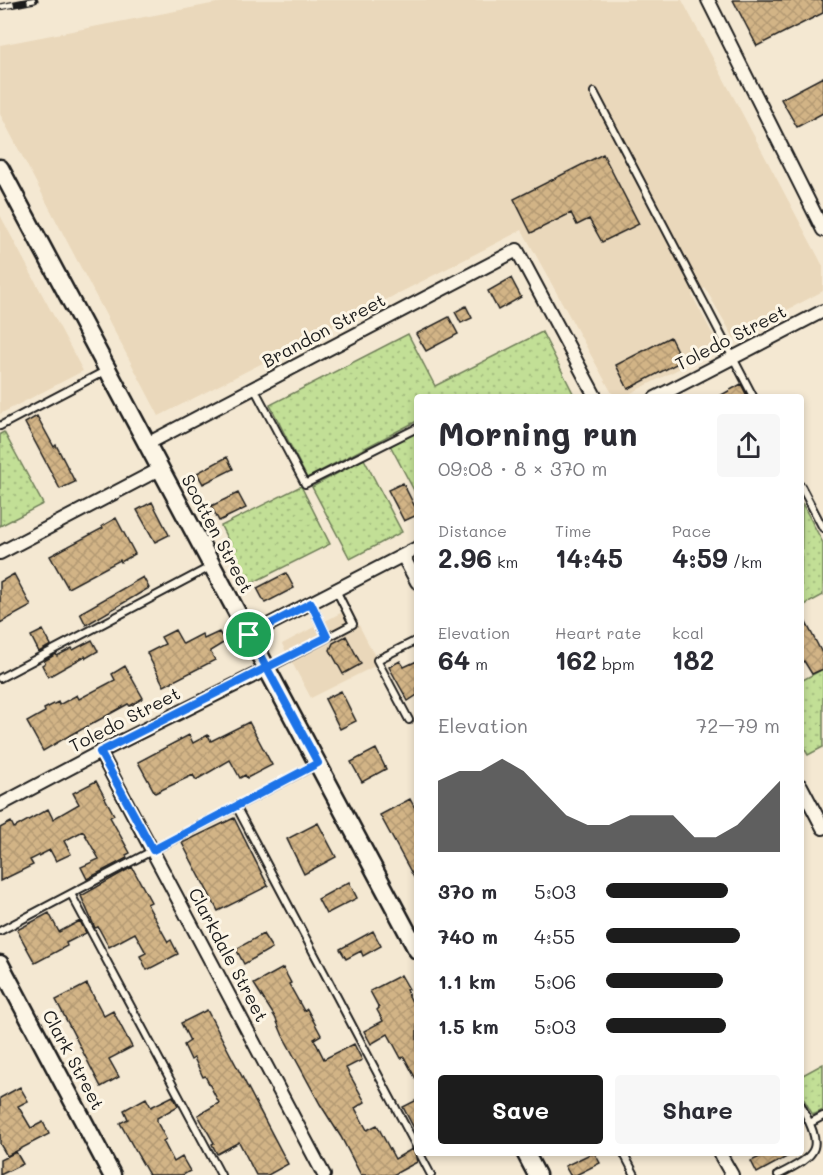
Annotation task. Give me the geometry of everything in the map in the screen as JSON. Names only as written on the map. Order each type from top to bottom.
[{"type":"street","points":[[708,0],[823,230]]},
{"type":"street","name":"Scotten Street","points":[[0,168],[414,944]]},
{"type":"street","name":"Brandon Street","points":[[147,444],[517,250],[594,394]]},
{"type":"street","name":"Toledo Street","points":[[663,394],[823,311]]},
{"type":"street","points":[[0,553],[160,469]]},
{"type":"street","points":[[249,635],[414,550]]},
{"type":"street","points":[[403,556],[414,576]]},
{"type":"street","name":"Toledo Street","points":[[0,805],[100,752],[267,669]]},
{"type":"street","name":"Clarkdale Street","points":[[100,752],[324,1175]]},
{"type":"street","points":[[804,792],[823,828]]},
{"type":"street","name":"Clark Street","points":[[0,964],[112,1175]]},
{"type":"street","points":[[527,1156],[537,1175]]},
{"type":"street","points":[[721,1156],[732,1175]]},
{"type":"lane","points":[[594,92],[752,394]]},
{"type":"lane","points":[[0,426],[108,370]]},
{"type":"lane","points":[[254,388],[305,484],[414,430]]},
{"type":"lane","points":[[804,492],[823,528]]},
{"type":"lane","points":[[0,678],[212,566]]},
{"type":"lane","points":[[267,669],[352,624],[336,590]]},
{"type":"lane","points":[[311,603],[327,637]]},
{"type":"lane","points":[[410,720],[377,660],[414,641]]},
{"type":"lane","points":[[0,931],[318,763]]},
{"type":"lane","points":[[236,806],[414,1142]]},
{"type":"lane","points":[[71,894],[221,1175]]},
{"type":"lane","points":[[778,1175],[807,1161],[815,1151],[816,1139],[804,1111]]},
{"type":"lane","points":[[810,1123],[823,1116]]},
{"type":"lane","points":[[421,1156],[431,1175]]},
{"type":"lane","points":[[625,1156],[636,1175]]},
{"type":"shaded area","points":[[232,0],[682,0],[823,266],[823,291],[734,338],[705,288],[692,295],[720,348],[629,394],[612,394],[522,230],[159,416],[0,114],[0,45]]},
{"type":"shaded area","points":[[0,215],[83,371],[0,414]]},
{"type":"shaded area","points":[[350,608],[379,664],[311,698],[282,644]]},
{"type":"green space","points":[[542,332],[573,394],[414,394],[414,423],[307,478],[270,405],[408,334],[435,386]]},
{"type":"green space","points":[[4,432],[43,504],[0,526],[0,434]]},
{"type":"green space","points":[[414,433],[414,490],[390,445]]},
{"type":"green space","points":[[364,459],[402,532],[350,559],[312,487]]},
{"type":"green space","points":[[301,486],[330,544],[250,584],[221,526]]},
{"type":"green space","points":[[804,507],[823,543],[823,595],[804,605]]},
{"type":"green space","points":[[823,669],[823,747],[808,755],[804,748],[804,679]]},
{"type":"green space","points":[[823,1064],[823,1110],[813,1115],[804,1099],[804,1074]]},
{"type":"building","points":[[733,0],[823,0],[823,13],[757,46]]},
{"type":"building","points":[[823,77],[823,113],[797,127],[781,99]]},
{"type":"building","points":[[603,154],[639,224],[602,242],[589,219],[577,225],[571,213],[531,233],[514,199]]},
{"type":"building","points":[[511,278],[521,297],[498,310],[488,291]]},
{"type":"building","points":[[466,306],[472,318],[461,323],[455,312]]},
{"type":"building","points":[[449,317],[458,334],[426,351],[416,334]]},
{"type":"building","points":[[670,337],[682,361],[628,389],[616,365]]},
{"type":"building","points":[[741,384],[746,394],[723,394]]},
{"type":"building","points":[[37,416],[54,447],[56,445],[75,482],[60,489],[25,423]]},
{"type":"building","points":[[227,457],[233,469],[203,484],[197,473]]},
{"type":"building","points":[[403,483],[414,505],[414,516],[404,521],[388,490]]},
{"type":"building","points":[[238,493],[246,508],[219,521],[211,506]]},
{"type":"building","points":[[152,502],[169,535],[155,542],[137,510]]},
{"type":"building","points":[[116,518],[135,554],[68,588],[50,556],[103,528],[102,526]]},
{"type":"building","points":[[286,573],[294,588],[265,603],[257,588]]},
{"type":"building","points":[[14,574],[31,606],[0,623],[0,582]]},
{"type":"building","points":[[143,577],[149,588],[86,625],[80,613]]},
{"type":"building","points":[[804,619],[823,655],[823,669],[812,674],[804,661]]},
{"type":"building","points":[[43,630],[51,645],[39,652],[31,636]]},
{"type":"building","points":[[175,630],[183,644],[202,634],[204,639],[219,632],[225,642],[210,651],[215,660],[164,686],[147,653],[165,644],[161,637]]},
{"type":"building","points":[[346,636],[361,664],[343,674],[330,650],[333,643]]},
{"type":"building","points":[[92,640],[98,651],[48,677],[42,665],[44,661]]},
{"type":"building","points":[[400,661],[404,667],[414,662],[414,697],[408,701],[389,667]]},
{"type":"building","points":[[125,666],[143,698],[43,751],[27,722],[58,702],[59,705],[77,695],[79,699],[115,680],[112,674]]},
{"type":"building","points":[[341,691],[356,721],[340,729],[325,699]]},
{"type":"building","points":[[249,722],[272,765],[247,778],[245,775],[240,778],[230,760],[196,780],[193,775],[155,793],[138,762],[189,735],[193,743],[208,735],[211,741]]},
{"type":"building","points":[[376,749],[386,769],[362,782],[351,762]]},
{"type":"building","points":[[96,781],[114,815],[110,817],[130,853],[126,855],[127,858],[87,879],[81,867],[99,859],[83,831],[64,841],[71,854],[56,861],[50,850],[30,860],[33,865],[0,881],[0,828],[11,822],[14,828],[48,809],[53,819],[79,804],[73,793]]},
{"type":"building","points":[[410,799],[414,806],[414,877],[380,815]]},
{"type":"building","points":[[234,818],[268,886],[218,911],[182,843]]},
{"type":"building","points":[[318,823],[336,857],[304,874],[287,839]]},
{"type":"building","points":[[132,867],[151,902],[147,904],[168,942],[171,940],[178,954],[147,970],[140,956],[146,953],[135,933],[109,947],[98,927],[95,928],[81,896]]},
{"type":"building","points":[[349,882],[357,898],[326,914],[318,899]]},
{"type":"building","points":[[49,913],[59,932],[80,921],[86,933],[35,963],[17,930]]},
{"type":"building","points":[[373,931],[381,946],[363,956],[361,951],[346,959],[340,949]]},
{"type":"building","points":[[263,934],[272,948],[244,964],[236,949]]},
{"type":"building","points":[[283,968],[304,1011],[307,1009],[321,1035],[314,1039],[324,1059],[354,1044],[362,1060],[346,1068],[365,1102],[355,1108],[367,1130],[377,1125],[395,1159],[412,1149],[417,1162],[393,1175],[361,1175],[320,1104],[275,1017],[254,984]]},
{"type":"building","points":[[401,975],[409,989],[406,990],[414,1006],[414,1075],[388,1034],[371,1044],[364,1031],[383,1021],[370,991]]},
{"type":"building","points":[[87,984],[104,1016],[113,1011],[132,1047],[109,1059],[119,1077],[101,1087],[56,1000]]},
{"type":"building","points":[[207,1010],[288,1164],[268,1175],[256,1175],[239,1142],[217,1154],[212,1144],[214,1143],[198,1115],[219,1103],[194,1058],[191,1060],[184,1045],[190,1041],[181,1023]]},
{"type":"building","points":[[20,1087],[28,1101],[18,1106],[31,1128],[43,1122],[49,1134],[7,1156],[0,1144],[0,1098]]},
{"type":"building","points":[[173,1096],[178,1106],[157,1118],[157,1122],[166,1139],[163,1141],[174,1162],[182,1157],[190,1171],[183,1175],[149,1175],[120,1123],[128,1119],[124,1110],[146,1098],[151,1107]]},
{"type":"building","points":[[414,1102],[414,1128],[403,1107]]},
{"type":"building","points":[[16,1152],[23,1164],[0,1175],[0,1160]]},
{"type":"building","points":[[586,1156],[596,1156],[600,1163],[576,1175],[570,1175],[565,1166]]},
{"type":"building","points":[[762,1156],[788,1156],[757,1173],[751,1161]]},
{"type":"railway","points":[[0,7],[35,0]]},
{"type":"route","points":[[249,635],[267,669],[318,763],[153,850],[100,752],[267,669],[327,637],[311,603],[249,635]]}]
